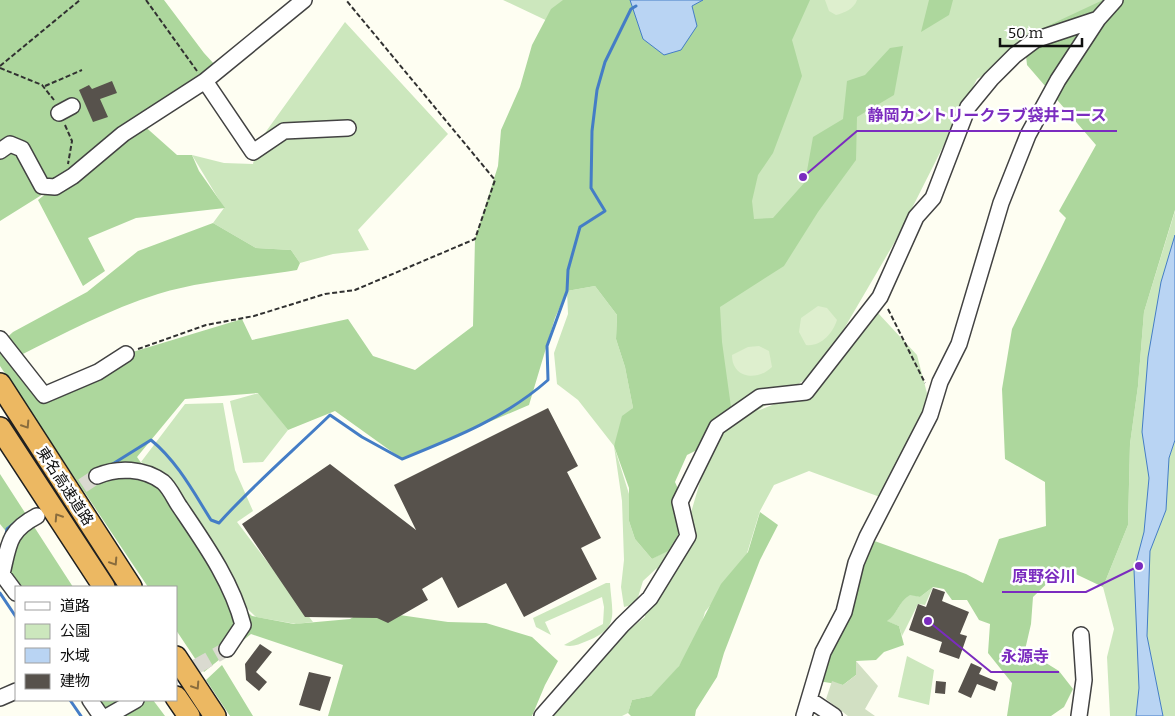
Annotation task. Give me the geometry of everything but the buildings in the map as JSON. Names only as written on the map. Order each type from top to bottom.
[{"type":"highway","name":"東名高速道路","points":[[0,384],[130,586]]},
{"type":"highway","name":"東名高速道路","points":[[0,428],[103,586]]},
{"type":"highway","points":[[178,660],[215,716]]},
{"type":"highway","points":[[178,700],[188,716]]},
{"type":"street","points":[[0,151],[10,144],[22,149],[42,186],[55,187],[91,162],[144,119],[204,81],[304,0]]},
{"type":"street","points":[[804,716],[823,652],[844,612],[856,563],[867,537],[930,416],[940,382],[959,344],[1001,203],[1028,135],[1058,80],[1098,20],[1115,0]]},
{"type":"street","points":[[542,716],[622,625],[650,598],[688,536],[680,502],[717,427],[760,397],[806,392],[880,297],[916,217],[933,198],[968,108],[985,86],[1015,55],[1035,40],[1098,20]]},
{"type":"street","points":[[204,81],[252,152],[284,131],[348,128]]},
{"type":"street","points":[[0,339],[44,395],[98,372],[126,354]]},
{"type":"street","points":[[97,476],[112,470],[141,472],[164,483],[203,541],[239,608],[243,625],[227,649]]},
{"type":"street","points":[[15,591],[1,574],[10,543],[20,525],[36,516]]},
{"type":"street","points":[[1079,716],[1084,680],[1081,635]]},
{"type":"street","points":[[0,698],[15,691]]},
{"type":"street","points":[[810,700],[834,716]]},
{"type":"street","points":[[91,701],[101,716]]},
{"type":"street","points":[[108,716],[134,701]]},
{"type":"path","points":[[0,66],[80,0]]},
{"type":"path","points":[[146,0],[204,81]]},
{"type":"path","points":[[126,354],[206,326],[254,316],[325,294],[355,290],[475,239],[495,180],[489,169],[346,0]]},
{"type":"path","points":[[44,87],[82,70]]},
{"type":"path","points":[[880,297],[928,388]]},
{"type":"green space","points":[[0,0],[164,0],[215,65],[141,123],[177,155],[192,155],[199,171],[225,208],[136,218],[88,238],[105,271],[83,286],[38,200],[56,186],[0,221]]},
{"type":"green space","points":[[503,0],[1106,0],[1094,12],[977,79],[897,238],[827,358],[863,320],[878,313],[917,355],[929,401],[880,497],[809,471],[774,485],[760,511],[744,563],[705,612],[697,640],[677,669],[651,696],[632,700],[628,713],[622,716],[548,716],[607,647],[645,617],[645,610],[657,568],[643,581],[636,604],[624,607],[621,587],[624,560],[622,501],[614,446],[629,494],[629,521],[635,539],[652,559],[668,550],[690,516],[712,441],[556,25]],"holes":[[[809,377],[800,394],[757,411]]]},
{"type":"green space","points":[[563,0],[810,0],[792,40],[802,76],[773,153],[758,175],[752,201],[754,219],[773,218],[805,182],[813,137],[843,119],[847,81],[865,75],[890,48],[903,46],[894,95],[857,117],[856,160],[818,212],[784,266],[720,307],[722,342],[731,407],[713,422],[709,444],[687,455],[675,482],[690,516],[668,551],[652,559],[635,539],[629,521],[629,488],[614,446],[622,416],[633,408],[625,367],[616,339],[617,315],[595,286],[567,291],[555,318],[529,405],[402,459],[335,411],[288,430],[258,393],[185,399],[137,457],[202,551],[223,589],[252,616],[294,624],[350,619],[365,610],[448,622],[486,623],[532,637],[558,661],[532,716],[328,716],[343,665],[251,634],[204,672],[178,633],[178,586],[147,586],[0,366],[0,344],[40,401],[74,388],[126,354],[242,319],[252,340],[348,319],[373,356],[415,370],[473,326],[475,239],[498,166],[501,130],[520,87],[532,45],[551,9]]},
{"type":"green space","points":[[825,0],[857,0],[851,8],[836,15],[829,11]]},
{"type":"green space","points":[[929,0],[953,0],[949,15],[921,32]]},
{"type":"green space","points":[[1103,0],[1175,0],[1175,210],[1144,312],[1138,386],[1130,444],[1128,525],[1103,587],[1063,568],[1033,597],[1031,624],[1025,650],[1059,671],[1073,689],[1064,707],[1051,716],[1007,716],[1012,683],[988,653],[990,624],[979,620],[967,600],[952,600],[944,589],[933,587],[920,597],[910,595],[900,604],[894,615],[887,621],[899,626],[904,645],[884,652],[876,660],[856,661],[856,675],[843,685],[818,681],[869,539],[966,574],[983,583],[999,539],[1046,526],[1045,482],[1005,459],[1002,389],[1012,329],[1066,218],[1059,211],[1096,145],[1027,65],[1024,37]]},
{"type":"green space","points":[[345,22],[448,134],[358,230],[369,250],[333,254],[300,263],[291,250],[256,248],[213,223],[224,208],[192,155],[224,163],[253,164],[257,144]]},
{"type":"green space","points":[[1175,211],[1175,716],[1110,716],[1107,657],[1114,629],[1103,587],[1128,525],[1130,444],[1138,386],[1144,312]]},
{"type":"green space","points":[[213,223],[256,248],[291,250],[300,263],[297,270],[210,282],[158,294],[105,314],[19,356],[2,342],[13,332],[87,292],[138,251]]},
{"type":"green space","points":[[595,286],[617,315],[616,339],[625,367],[633,408],[614,446],[578,400],[557,384],[554,353],[568,314],[567,291]]},
{"type":"green space","points":[[818,306],[827,308],[837,320],[833,330],[826,338],[817,344],[806,345],[799,332],[801,318]]},
{"type":"green space","points":[[759,346],[769,351],[772,367],[753,376],[741,373],[736,369],[732,355],[748,347]]},
{"type":"green space","points":[[259,393],[288,430],[263,462],[243,463],[230,401]]},
{"type":"green space","points":[[223,403],[235,470],[253,511],[237,522],[313,622],[296,624],[256,617],[231,593],[163,475],[141,462],[185,404]]},
{"type":"green space","points":[[0,474],[72,586],[15,586],[2,574],[13,540],[0,524]]},
{"type":"green space","points":[[760,512],[778,525],[760,560],[724,653],[717,677],[696,710],[695,716],[631,716],[628,713],[632,700],[651,696],[679,666],[721,584],[748,552]]},
{"type":"green space","points":[[606,583],[610,583],[612,619],[605,631],[598,636],[576,645],[564,645],[603,624],[604,607],[602,597],[545,622],[551,635],[536,627],[533,618]]},
{"type":"green space","points":[[933,587],[925,605],[918,604],[902,636],[899,626],[886,621],[910,594],[920,597]]},
{"type":"green space","points":[[907,656],[934,670],[929,705],[898,697]]},
{"type":"green space","points":[[856,661],[878,686],[865,709],[875,716],[848,716],[826,699],[832,681],[843,685],[856,675]]},
{"type":"green space","points":[[222,665],[253,716],[230,716],[206,680]]},
{"type":"green space","points":[[99,701],[154,701],[165,716],[109,716]]},
{"type":"water","points":[[630,0],[703,0],[692,6],[697,26],[681,50],[664,55],[643,39]]},
{"type":"water","points":[[1175,235],[1175,440],[1169,458],[1166,510],[1150,551],[1147,636],[1163,716],[1136,716],[1139,688],[1134,570],[1144,532],[1149,478],[1142,432],[1148,357],[1161,282]]},
{"type":"waterway","points":[[111,465],[151,440],[177,467],[211,520],[219,523],[330,415],[362,437],[402,459],[460,435],[497,416],[548,380],[547,346],[567,291],[568,270],[580,227],[605,211],[591,188],[592,131],[597,90],[605,62],[631,9],[636,6]]},
{"type":"waterway","points":[[6,535],[7,529],[21,518]]},
{"type":"waterway","points":[[0,593],[15,616]]},
{"type":"waterway","points":[[71,701],[81,716]]},
{"type":"tunnel","points":[[44,511],[97,476]]},
{"type":"tunnel","points":[[178,677],[227,649]]},
{"type":"place","name":"静岡カントリークラブ袋井コース","points":[[803,177]]},
{"type":"place","name":"原野谷川","points":[[1139,566]]},
{"type":"place","name":"永源寺","points":[[928,621]]}]
